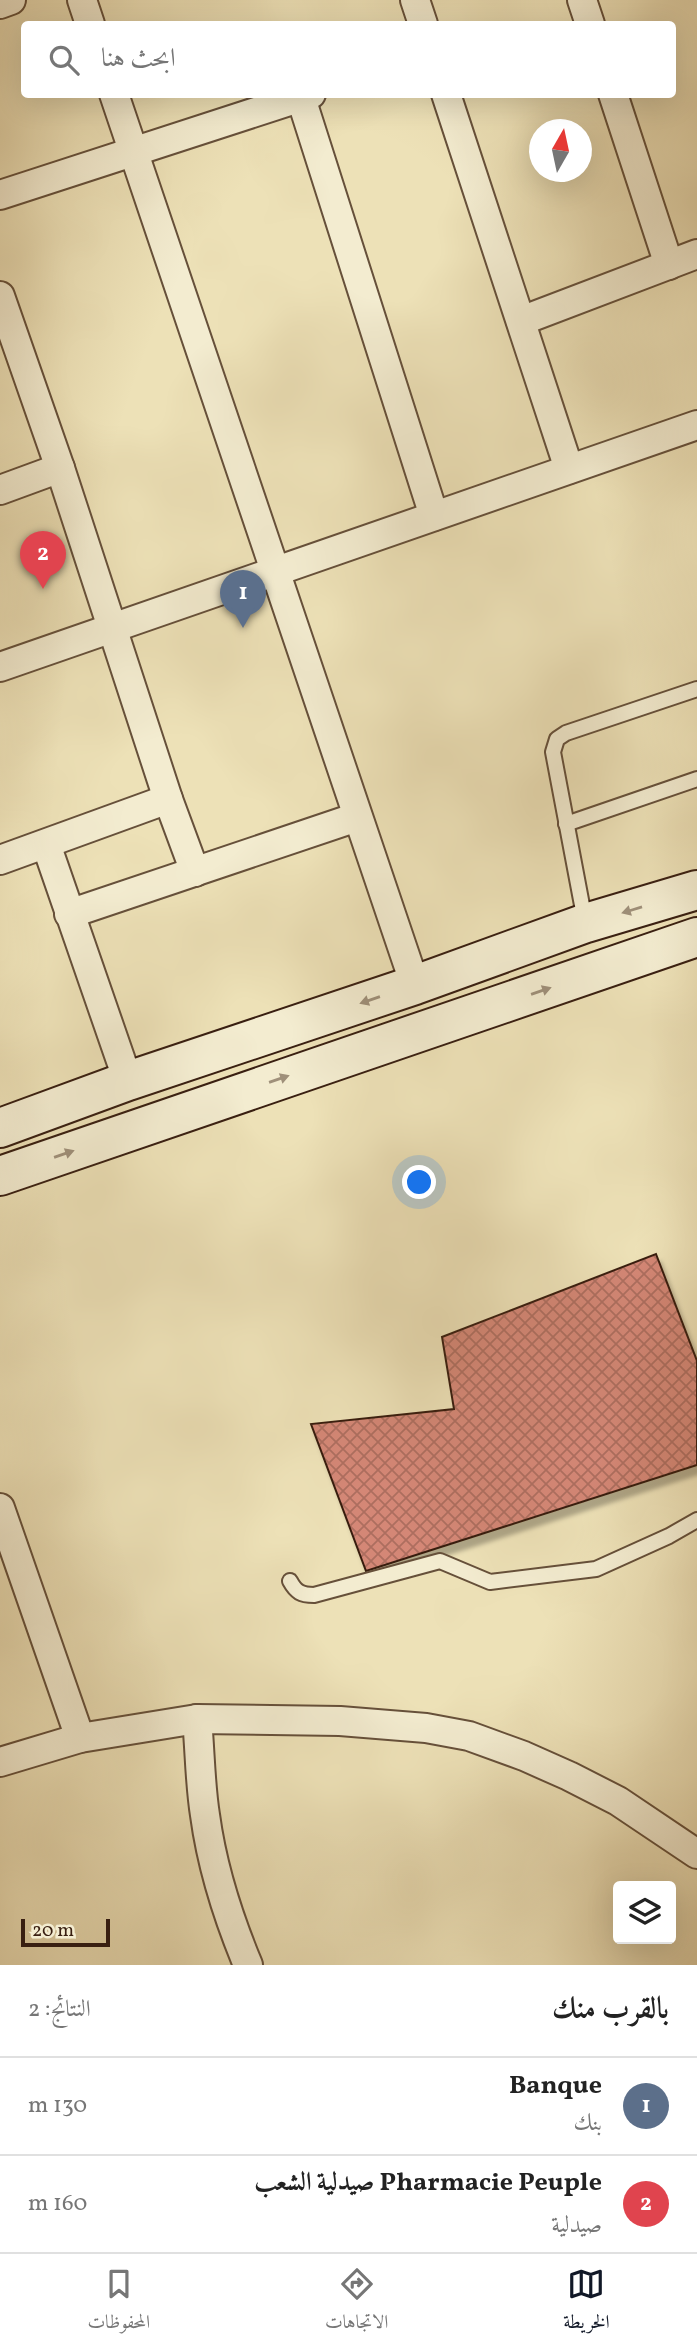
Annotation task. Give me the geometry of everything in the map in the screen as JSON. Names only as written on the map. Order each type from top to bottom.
[{"type":"main road","points":[[0,1128],[586,923],[697,890]]},
{"type":"main road","points":[[0,1176],[697,937]]},
{"type":"main road","points":[[474,964],[491,1008]]},
{"type":"main road","points":[[332,1013],[348,1056]]},
{"type":"street","points":[[0,4],[11,0]]},
{"type":"street","points":[[82,0],[89,21]]},
{"type":"street","points":[[415,0],[422,21]]},
{"type":"street","points":[[582,0],[589,21]]},
{"type":"street","points":[[115,98],[415,985]]},
{"type":"street","points":[[0,195],[300,98]]},
{"type":"street","points":[[307,98],[433,516]]},
{"type":"street","points":[[447,98],[569,469]]},
{"type":"street","points":[[614,98],[669,265]]},
{"type":"street","points":[[521,321],[697,254]]},
{"type":"street","points":[[0,296],[6,335],[61,468],[168,799],[195,872]]},
{"type":"street","points":[[0,667],[697,425]]},
{"type":"street","points":[[0,490],[61,468]]},
{"type":"street","points":[[0,860],[168,799]]},
{"type":"street","points":[[69,914],[358,817]]},
{"type":"street","points":[[46,844],[128,1081]]},
{"type":"street","points":[[0,1508],[80,1738]]},
{"type":"street","points":[[197,1719],[205,1815],[212,1851],[230,1922],[248,1965]]},
{"type":"street","points":[[0,1762],[80,1738],[197,1719],[340,1721],[426,1728],[469,1736],[569,1776],[618,1801],[697,1854]]},
{"type":"lane","points":[[586,923],[553,752],[557,739],[566,733],[697,690]]},
{"type":"lane","points":[[566,824],[697,779]]},
{"type":"lane","points":[[290,1581],[302,1595],[314,1595],[440,1561],[490,1582],[596,1569],[669,1536],[697,1520]]},
{"type":"building","points":[[656,1254],[697,1361],[697,1465],[366,1571],[311,1424],[454,1409],[442,1337]]},
{"type":"place","name":"Pharmacie Peuple صيدلية الشعب","points":[[43,589]]},
{"type":"place","name":"Banque","points":[[243,628]]}]
